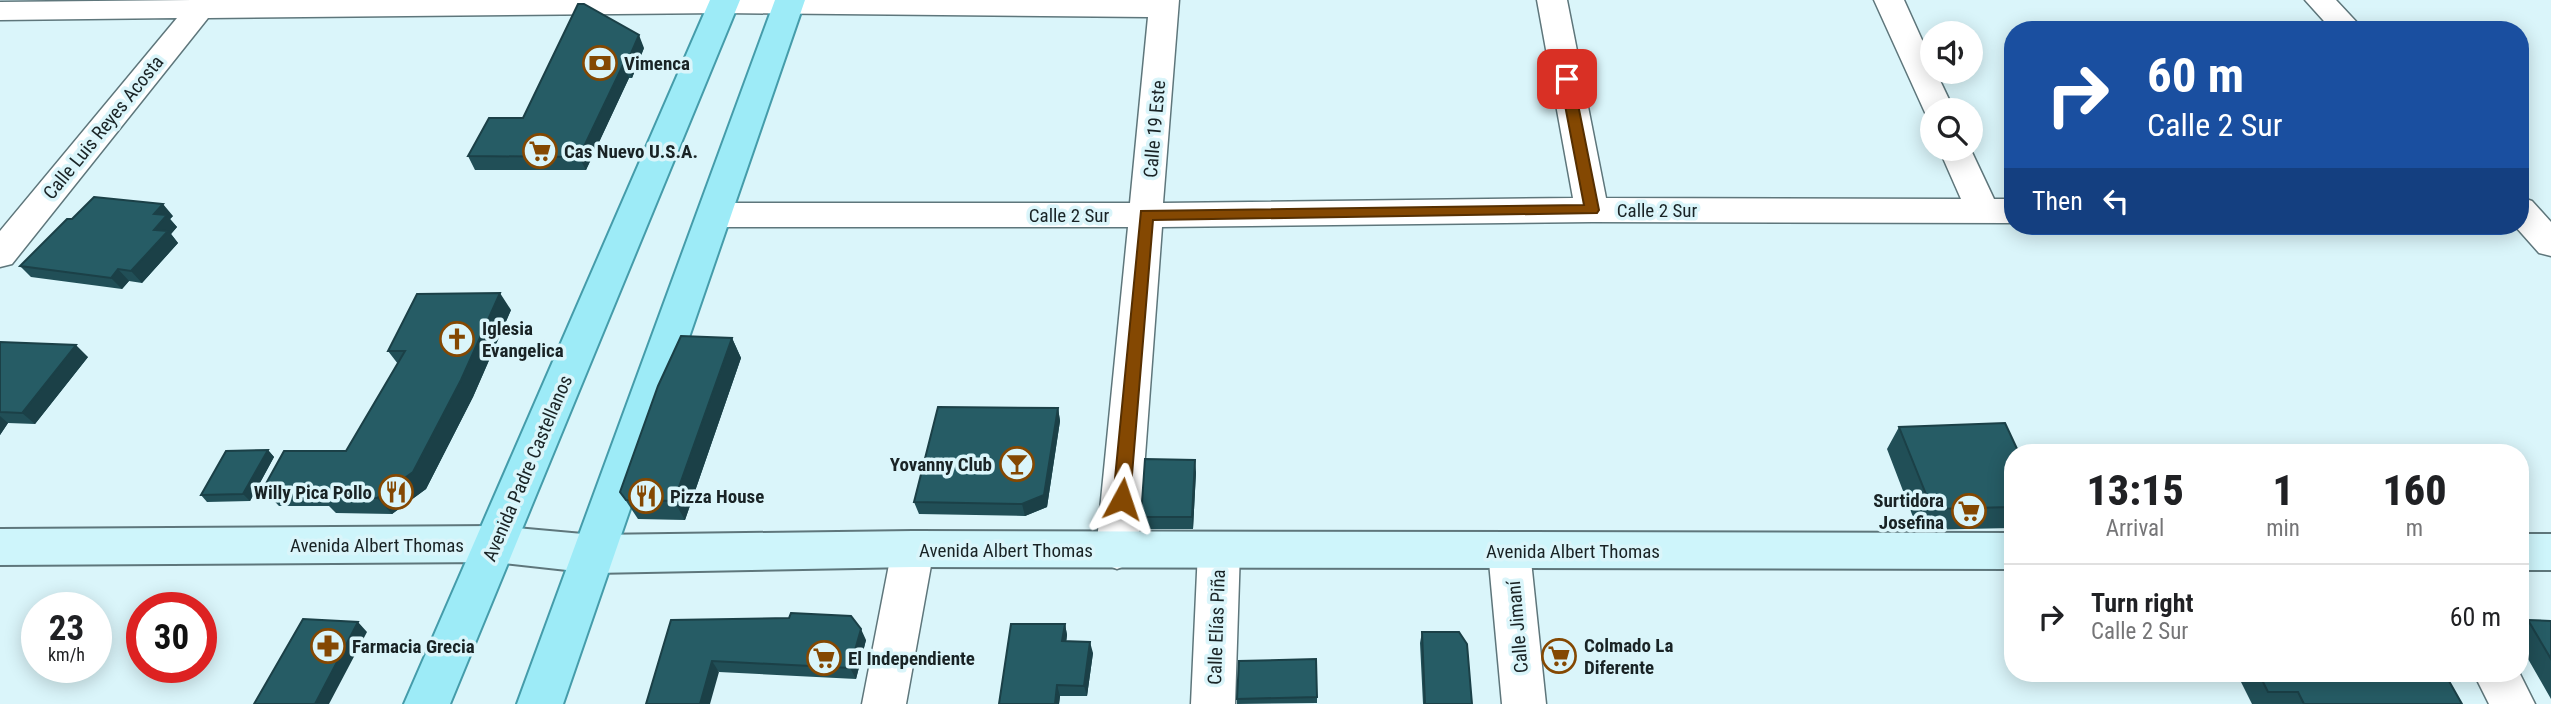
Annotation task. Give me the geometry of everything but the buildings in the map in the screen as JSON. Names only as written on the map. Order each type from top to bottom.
[{"type":"main road","name":"Avenida Padre Castellanos","points":[[427,704],[724,2]]},
{"type":"main road","points":[[540,704],[789,2]]},
{"type":"main road","name":"Avenida Albert Thomas","points":[[0,547],[495,544],[594,554],[913,549],[2004,551]]},
{"type":"main road","points":[[2529,552],[2551,552]]},
{"type":"street","points":[[1552,0],[1592,210]]},
{"type":"street","points":[[1889,0],[1933,98]]},
{"type":"street","points":[[2320,0],[2340,21]]},
{"type":"street","points":[[0,11],[203,5],[724,2],[1164,4]]},
{"type":"street","name":"Calle 19 Este","points":[[1117,551],[1164,4]]},
{"type":"street","name":"Calle Luis Reyes Acosta","points":[[0,255],[203,5]]},
{"type":"street","points":[[1963,161],[1998,211]]},
{"type":"street","name":"Calle 2 Sur","points":[[714,215],[1147,215],[1592,210],[1998,211]]},
{"type":"street","points":[[884,704],[913,549]]},
{"type":"street","name":"Calle Elías Piña","points":[[1213,704],[1219,550]]},
{"type":"street","name":"Calle Jimaní","points":[[1510,551],[1524,704]]},
{"type":"street","points":[[2501,682],[2514,704]]},
{"type":"place","name":"Vimenca","points":[[600,63]]},
{"type":"place","name":"Cas Nuevo U.S.A.","points":[[540,151]]},
{"type":"place","name":"Iglesia Evangelica","points":[[457,339]]},
{"type":"place","name":"Yovanny Club","points":[[1017,464]]},
{"type":"place","name":"Willy Pica Pollo","points":[[396,492]]},
{"type":"place","name":"Pizza House","points":[[646,496]]},
{"type":"place","name":"Surtidora Josefina","points":[[1969,511]]},
{"type":"place","name":"Farmacia Grecia","points":[[328,646]]},
{"type":"place","name":"Colmado La Diferente","points":[[1559,656]]},
{"type":"place","name":"El Independiente","points":[[824,658]]},
{"type":"route","points":[[1122,499],[1147,215],[1592,210],[1567,79]]}]
